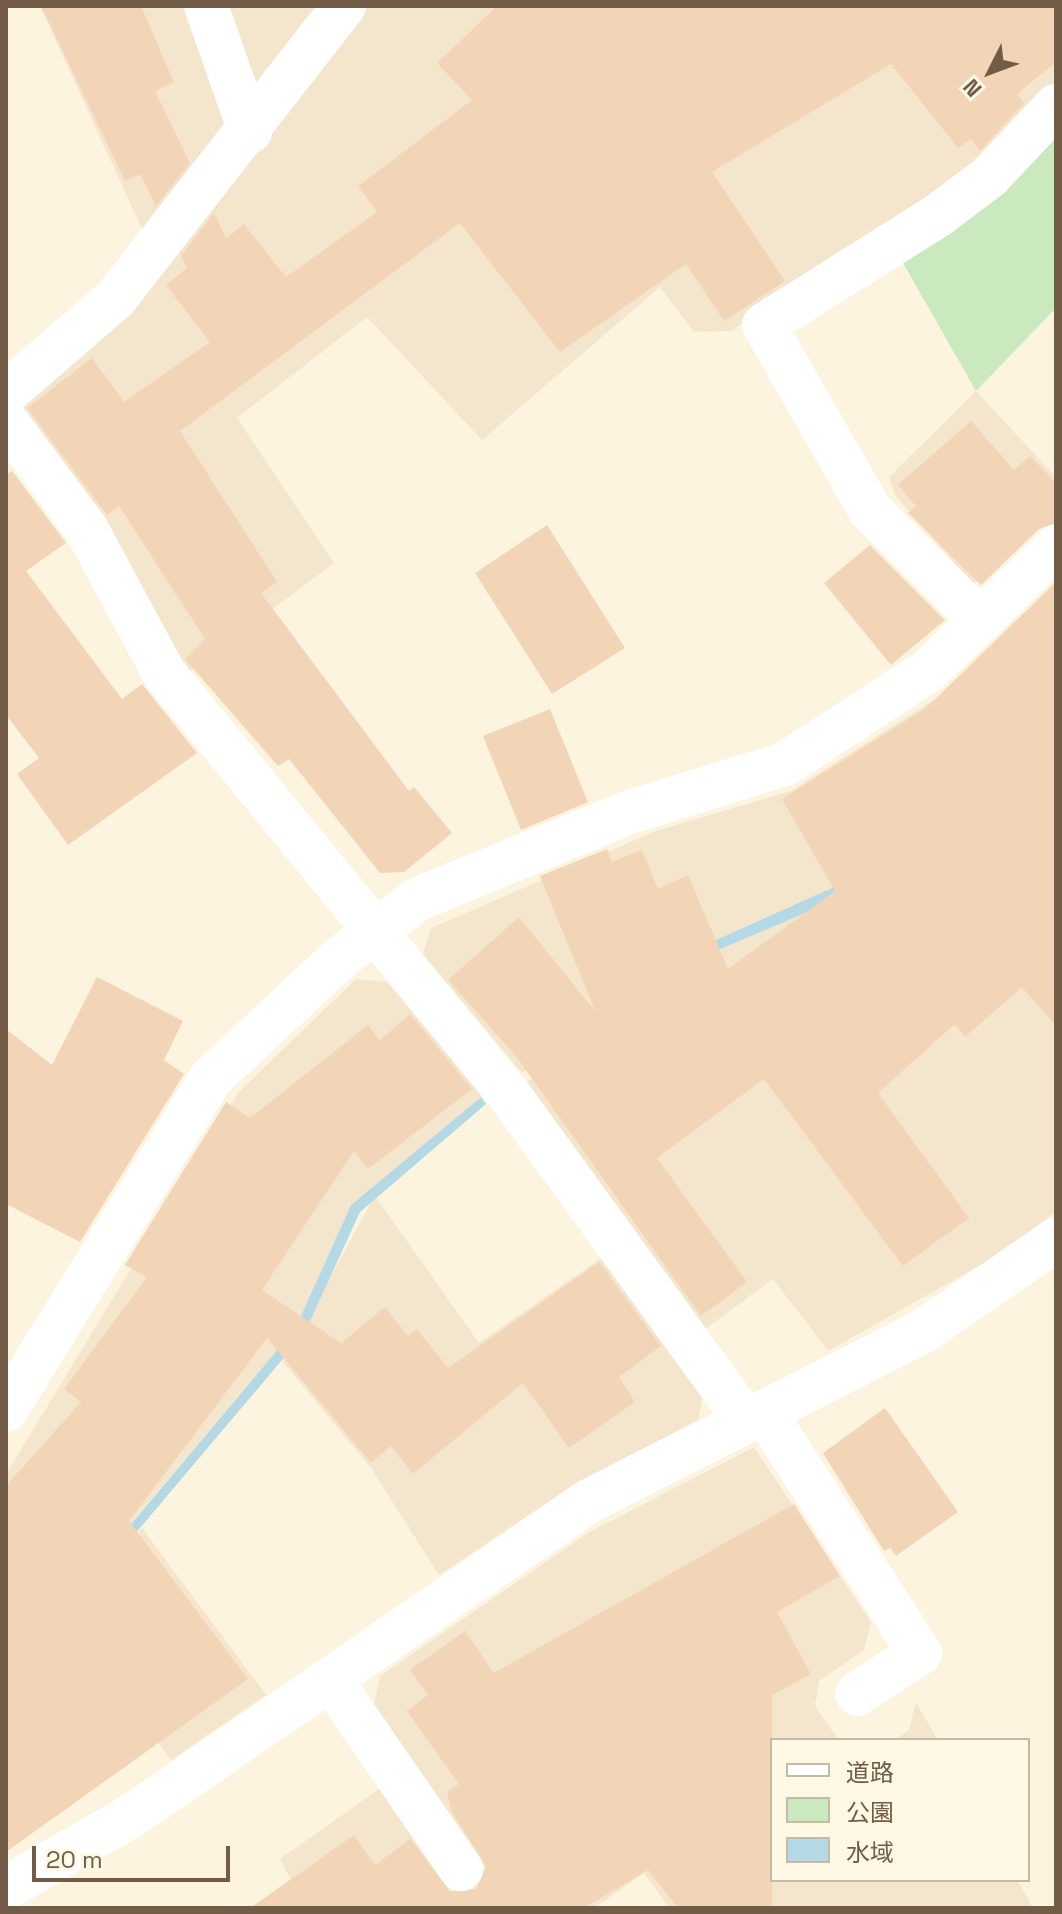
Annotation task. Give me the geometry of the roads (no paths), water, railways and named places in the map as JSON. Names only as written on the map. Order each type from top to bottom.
[{"type":"street","points":[[206,6],[250,131]]},
{"type":"street","points":[[6,393],[115,299],[250,131],[344,6]]},
{"type":"street","points":[[980,620],[870,510],[764,325],[940,214],[989,177],[1056,106]]},
{"type":"street","points":[[6,421],[87,530],[164,673],[510,1096],[755,1416],[920,1653],[857,1694]]},
{"type":"street","points":[[6,1410],[211,1078],[375,931],[418,899],[633,811],[785,764],[929,670],[1056,547]]},
{"type":"street","points":[[6,1888],[133,1815],[589,1501],[922,1332],[1056,1240]]},
{"type":"street","points":[[330,1679],[461,1869]]},
{"type":"water","points":[[890,862],[817,908],[674,969],[532,1078],[526,1069],[669,961]]},
{"type":"water","points":[[481,1097],[486,1104],[360,1212],[304,1334],[14,1677],[10,1668],[295,1329],[351,1205]]}]
